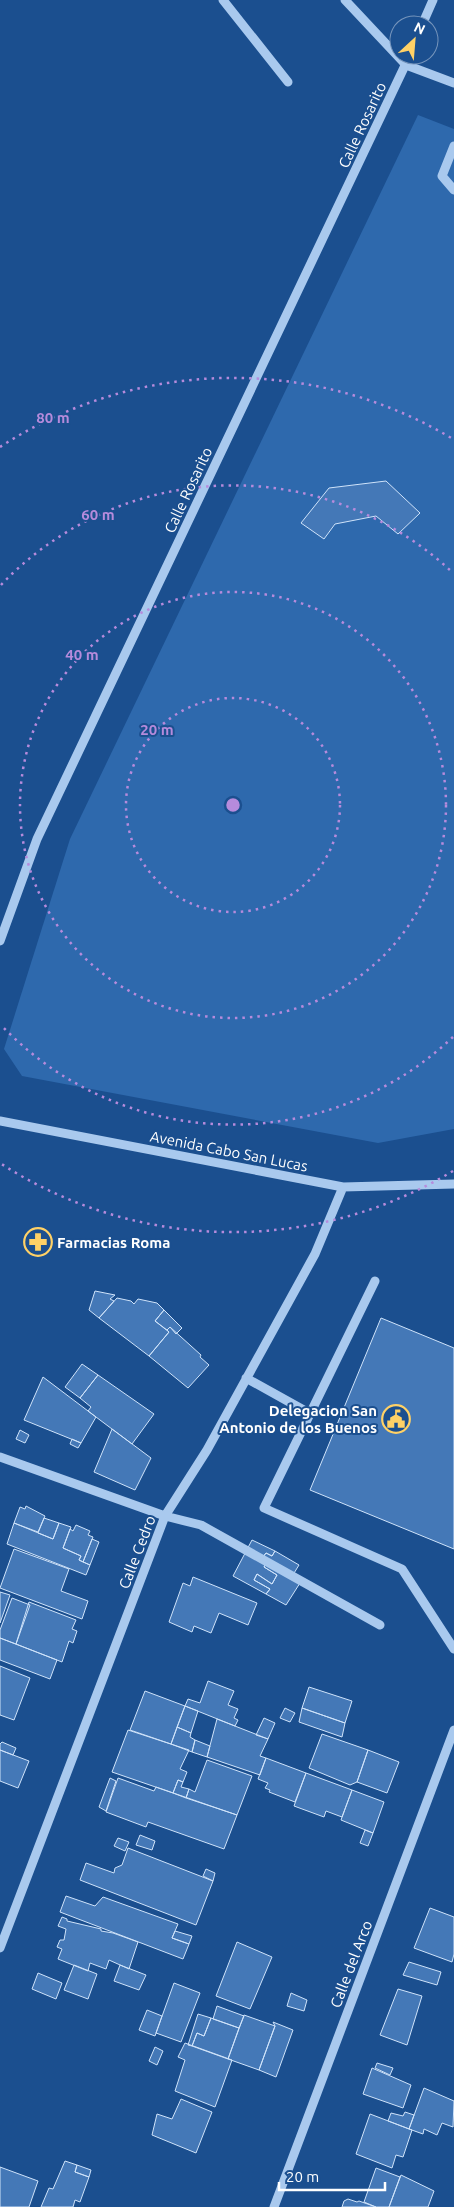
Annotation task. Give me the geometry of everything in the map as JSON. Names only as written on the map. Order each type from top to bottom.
[{"type":"street","points":[[223,0],[288,82]]},
{"type":"street","points":[[345,0],[389,47]]},
{"type":"street","points":[[426,15],[433,0]]},
{"type":"street","points":[[406,65],[454,83]]},
{"type":"street","name":"Calle Rosarito","points":[[0,941],[37,839],[406,65]]},
{"type":"street","points":[[454,146],[442,176],[454,190]]},
{"type":"street","name":"Avenida Cabo San Lucas","points":[[0,1121],[343,1187],[454,1184]]},
{"type":"street","name":"Calle Cedro","points":[[0,1948],[165,1516],[207,1450],[315,1254],[343,1187]]},
{"type":"street","points":[[375,1281],[264,1508],[402,1569],[454,1650]]},
{"type":"street","points":[[246,1378],[309,1414]]},
{"type":"street","points":[[0,1457],[165,1516],[201,1526],[380,1625]]},
{"type":"street","name":"Calle del Arco","points":[[274,2207],[454,1730]]},
{"type":"shaded area","points":[[418,115],[454,129],[454,1129],[378,1143],[22,1076],[4,1049],[70,839]]},
{"type":"building","points":[[386,481],[420,513],[398,534],[376,516],[335,524],[324,539],[301,523],[329,488]]},
{"type":"building","points":[[95,1291],[115,1295],[110,1299],[114,1301],[99,1318],[89,1310]]},
{"type":"building","points":[[117,1298],[131,1301],[134,1304],[138,1299],[157,1303],[164,1310],[155,1321],[169,1332],[149,1356],[99,1318]]},
{"type":"building","points":[[164,1310],[182,1328],[176,1334],[170,1327],[167,1330],[155,1321]]},
{"type":"building","name":"Delegacion San Antonio de los Buenos","points":[[381,1318],[454,1348],[454,1549],[310,1490]]},
{"type":"building","points":[[170,1327],[201,1355],[200,1357],[209,1365],[188,1388],[149,1356],[169,1332],[167,1330]]},
{"type":"building","points":[[82,1364],[98,1375],[80,1398],[65,1387]]},
{"type":"building","points":[[98,1375],[154,1414],[132,1444],[88,1411],[91,1407],[80,1398]]},
{"type":"building","points":[[43,1377],[96,1417],[81,1443],[24,1420]]},
{"type":"building","points":[[112,1429],[151,1458],[135,1490],[94,1472]]},
{"type":"building","points":[[20,1430],[29,1435],[25,1443],[16,1439]]},
{"type":"building","points":[[72,1439],[81,1443],[78,1448],[70,1444]]},
{"type":"building","points":[[26,1506],[45,1516],[38,1532],[14,1523],[20,1507],[25,1509]]},
{"type":"building","points":[[44,1518],[59,1523],[53,1539],[38,1533]]},
{"type":"building","points":[[14,1523],[53,1539],[59,1523],[71,1527],[63,1548],[81,1556],[79,1560],[90,1565],[86,1575],[7,1544]]},
{"type":"building","points":[[76,1525],[90,1531],[88,1535],[93,1537],[83,1562],[79,1560],[81,1556],[63,1548],[70,1529],[73,1531]]},
{"type":"building","points":[[92,1539],[99,1542],[90,1565],[83,1562]]},
{"type":"building","points":[[252,1540],[275,1551],[272,1556],[266,1553],[263,1557],[268,1560],[264,1567],[277,1575],[272,1584],[257,1574],[254,1580],[270,1589],[266,1594],[233,1576]]},
{"type":"building","points":[[14,1549],[69,1569],[61,1591],[88,1601],[82,1619],[0,1588]]},
{"type":"building","points":[[275,1551],[299,1565],[291,1578],[300,1583],[286,1605],[266,1594],[270,1589],[254,1580],[257,1574],[272,1584],[277,1575],[264,1567],[268,1560],[263,1557],[266,1553],[272,1556]]},
{"type":"building","points":[[193,1577],[257,1603],[248,1625],[219,1613],[211,1633],[194,1626],[192,1632],[169,1622],[183,1583],[190,1586]]},
{"type":"building","points":[[0,1592],[10,1595],[0,1623]]},
{"type":"building","points":[[12,1598],[30,1605],[16,1644],[0,1638],[0,1630]]},
{"type":"building","points":[[29,1602],[76,1620],[72,1629],[77,1631],[73,1643],[69,1641],[62,1662],[16,1644]]},
{"type":"building","points":[[0,1638],[57,1660],[50,1679],[0,1660]]},
{"type":"building","points":[[0,1666],[30,1678],[14,1720],[0,1715]]},
{"type":"building","points":[[208,1681],[234,1691],[228,1705],[238,1709],[234,1718],[238,1720],[235,1726],[185,1706],[188,1699],[200,1703]]},
{"type":"building","points":[[309,1687],[352,1701],[345,1723],[302,1708]]},
{"type":"building","points":[[145,1691],[185,1706],[171,1744],[130,1730]]},
{"type":"building","points":[[185,1706],[198,1711],[191,1733],[177,1727]]},
{"type":"building","points":[[285,1708],[295,1713],[290,1722],[280,1718]]},
{"type":"building","points":[[302,1708],[345,1723],[342,1737],[299,1722]]},
{"type":"building","points":[[264,1718],[275,1723],[268,1739],[256,1735]]},
{"type":"building","points":[[217,1719],[268,1739],[260,1756],[266,1758],[260,1775],[207,1757]]},
{"type":"building","points":[[177,1727],[191,1733],[190,1737],[195,1740],[192,1752],[171,1744]]},
{"type":"building","points":[[128,1730],[189,1750],[180,1769],[187,1772],[183,1782],[178,1780],[173,1793],[112,1772]]},
{"type":"building","points":[[322,1734],[368,1750],[357,1782],[350,1785],[309,1768]]},
{"type":"building","points":[[195,1740],[210,1746],[207,1757],[192,1752]]},
{"type":"building","points":[[2,1742],[16,1748],[13,1755],[0,1750]]},
{"type":"building","points":[[0,1750],[29,1761],[18,1788],[0,1781]]},
{"type":"building","points":[[368,1750],[399,1762],[387,1793],[357,1782]]},
{"type":"building","points":[[266,1758],[306,1773],[295,1802],[269,1792],[270,1790],[265,1788],[268,1783],[258,1779]]},
{"type":"building","points":[[207,1760],[252,1776],[237,1815],[186,1798],[189,1789],[195,1792]]},
{"type":"building","points":[[306,1773],[352,1790],[342,1817],[326,1811],[324,1817],[294,1806]]},
{"type":"building","points":[[110,1778],[116,1781],[106,1811],[99,1807]]},
{"type":"building","points":[[118,1778],[154,1791],[156,1787],[237,1815],[224,1849],[148,1822],[146,1827],[106,1812]]},
{"type":"building","points":[[178,1780],[183,1782],[181,1787],[189,1789],[186,1798],[173,1793]]},
{"type":"building","points":[[352,1790],[384,1802],[373,1833],[341,1820]]},
{"type":"building","points":[[365,1830],[373,1833],[368,1846],[360,1843]]},
{"type":"building","points":[[140,1835],[155,1841],[152,1850],[136,1845]]},
{"type":"building","points":[[118,1838],[129,1842],[125,1851],[114,1846]]},
{"type":"building","points":[[128,1848],[213,1881],[196,1925],[80,1880],[86,1863],[114,1873],[115,1868],[122,1865]]},
{"type":"building","points":[[206,1869],[215,1873],[213,1881],[203,1876]]},
{"type":"building","points":[[66,1896],[95,1906],[103,1897],[178,1924],[172,1938],[189,1944],[183,1959],[60,1912]]},
{"type":"building","points":[[430,1908],[454,1917],[454,1954],[452,1962],[414,1948]]},
{"type":"building","points":[[62,1917],[67,1919],[67,1921],[101,1929],[101,1931],[113,1933],[138,1942],[129,1969],[109,1960],[106,1969],[90,1963],[88,1971],[58,1959],[62,1949],[57,1947],[60,1940],[64,1940],[66,1929],[58,1926]]},
{"type":"building","points":[[175,1931],[192,1936],[189,1944],[172,1938]]},
{"type":"building","points":[[237,1942],[272,1957],[250,2009],[216,1996]]},
{"type":"building","points":[[409,1962],[441,1972],[437,1985],[403,1975]]},
{"type":"building","points":[[74,1965],[97,1974],[88,1999],[64,1990]]},
{"type":"building","points":[[120,1965],[146,1975],[139,1990],[114,1981]]},
{"type":"building","points":[[38,1973],[62,1983],[56,1999],[32,1989]]},
{"type":"building","points":[[174,1983],[200,1993],[181,2042],[156,2033]]},
{"type":"building","points":[[398,1989],[422,1996],[407,2045],[380,2035]]},
{"type":"building","points":[[291,1993],[307,2000],[304,2011],[287,2006]]},
{"type":"building","points":[[217,2006],[244,2016],[239,2028],[213,2019]]},
{"type":"building","points":[[147,2010],[162,2016],[155,2036],[139,2030]]},
{"type":"building","points":[[198,2014],[211,2018],[204,2036],[197,2033],[192,2046],[188,2045]]},
{"type":"building","points":[[244,2015],[275,2026],[259,2070],[228,2059]]},
{"type":"building","points":[[211,2018],[239,2028],[228,2059],[192,2046],[197,2033],[204,2036]]},
{"type":"building","points":[[273,2022],[293,2030],[276,2077],[259,2070],[275,2026]]},
{"type":"building","points":[[185,2043],[232,2060],[215,2107],[175,2091],[185,2060],[178,2057]]},
{"type":"building","points":[[155,2047],[163,2051],[157,2065],[149,2061]]},
{"type":"building","points":[[377,2063],[393,2068],[390,2075],[375,2068]]},
{"type":"building","points":[[372,2068],[411,2085],[403,2108],[363,2094]]},
{"type":"building","points":[[424,2088],[454,2101],[453,2127],[442,2123],[437,2135],[424,2129],[423,2134],[409,2129]]},
{"type":"building","points":[[181,2099],[212,2112],[196,2153],[152,2135],[157,2114],[172,2119]]},
{"type":"building","points":[[405,2112],[414,2115],[409,2129],[388,2121],[391,2113],[403,2116]]},
{"type":"building","points":[[370,2114],[412,2130],[403,2157],[396,2155],[392,2168],[356,2154]]},
{"type":"building","points":[[65,2161],[77,2165],[75,2172],[89,2177],[80,2202],[75,2200],[73,2207],[41,2207],[49,2188],[53,2189]]},
{"type":"building","points":[[77,2165],[91,2170],[89,2177],[75,2172]]},
{"type":"building","points":[[0,2167],[38,2181],[29,2207],[0,2207]]},
{"type":"building","points":[[376,2168],[400,2177],[389,2207],[376,2207],[364,2202]]},
{"type":"building","points":[[401,2175],[434,2191],[428,2207],[389,2207]]},
{"type":"building","points":[[348,2199],[376,2207],[342,2207],[344,2201]]},
{"type":"place","name":"Farmacias Roma","points":[[38,1242]]},
{"type":"place","name":"Delegacion San Antonio de los Buenos","points":[[396,1419]]}]
